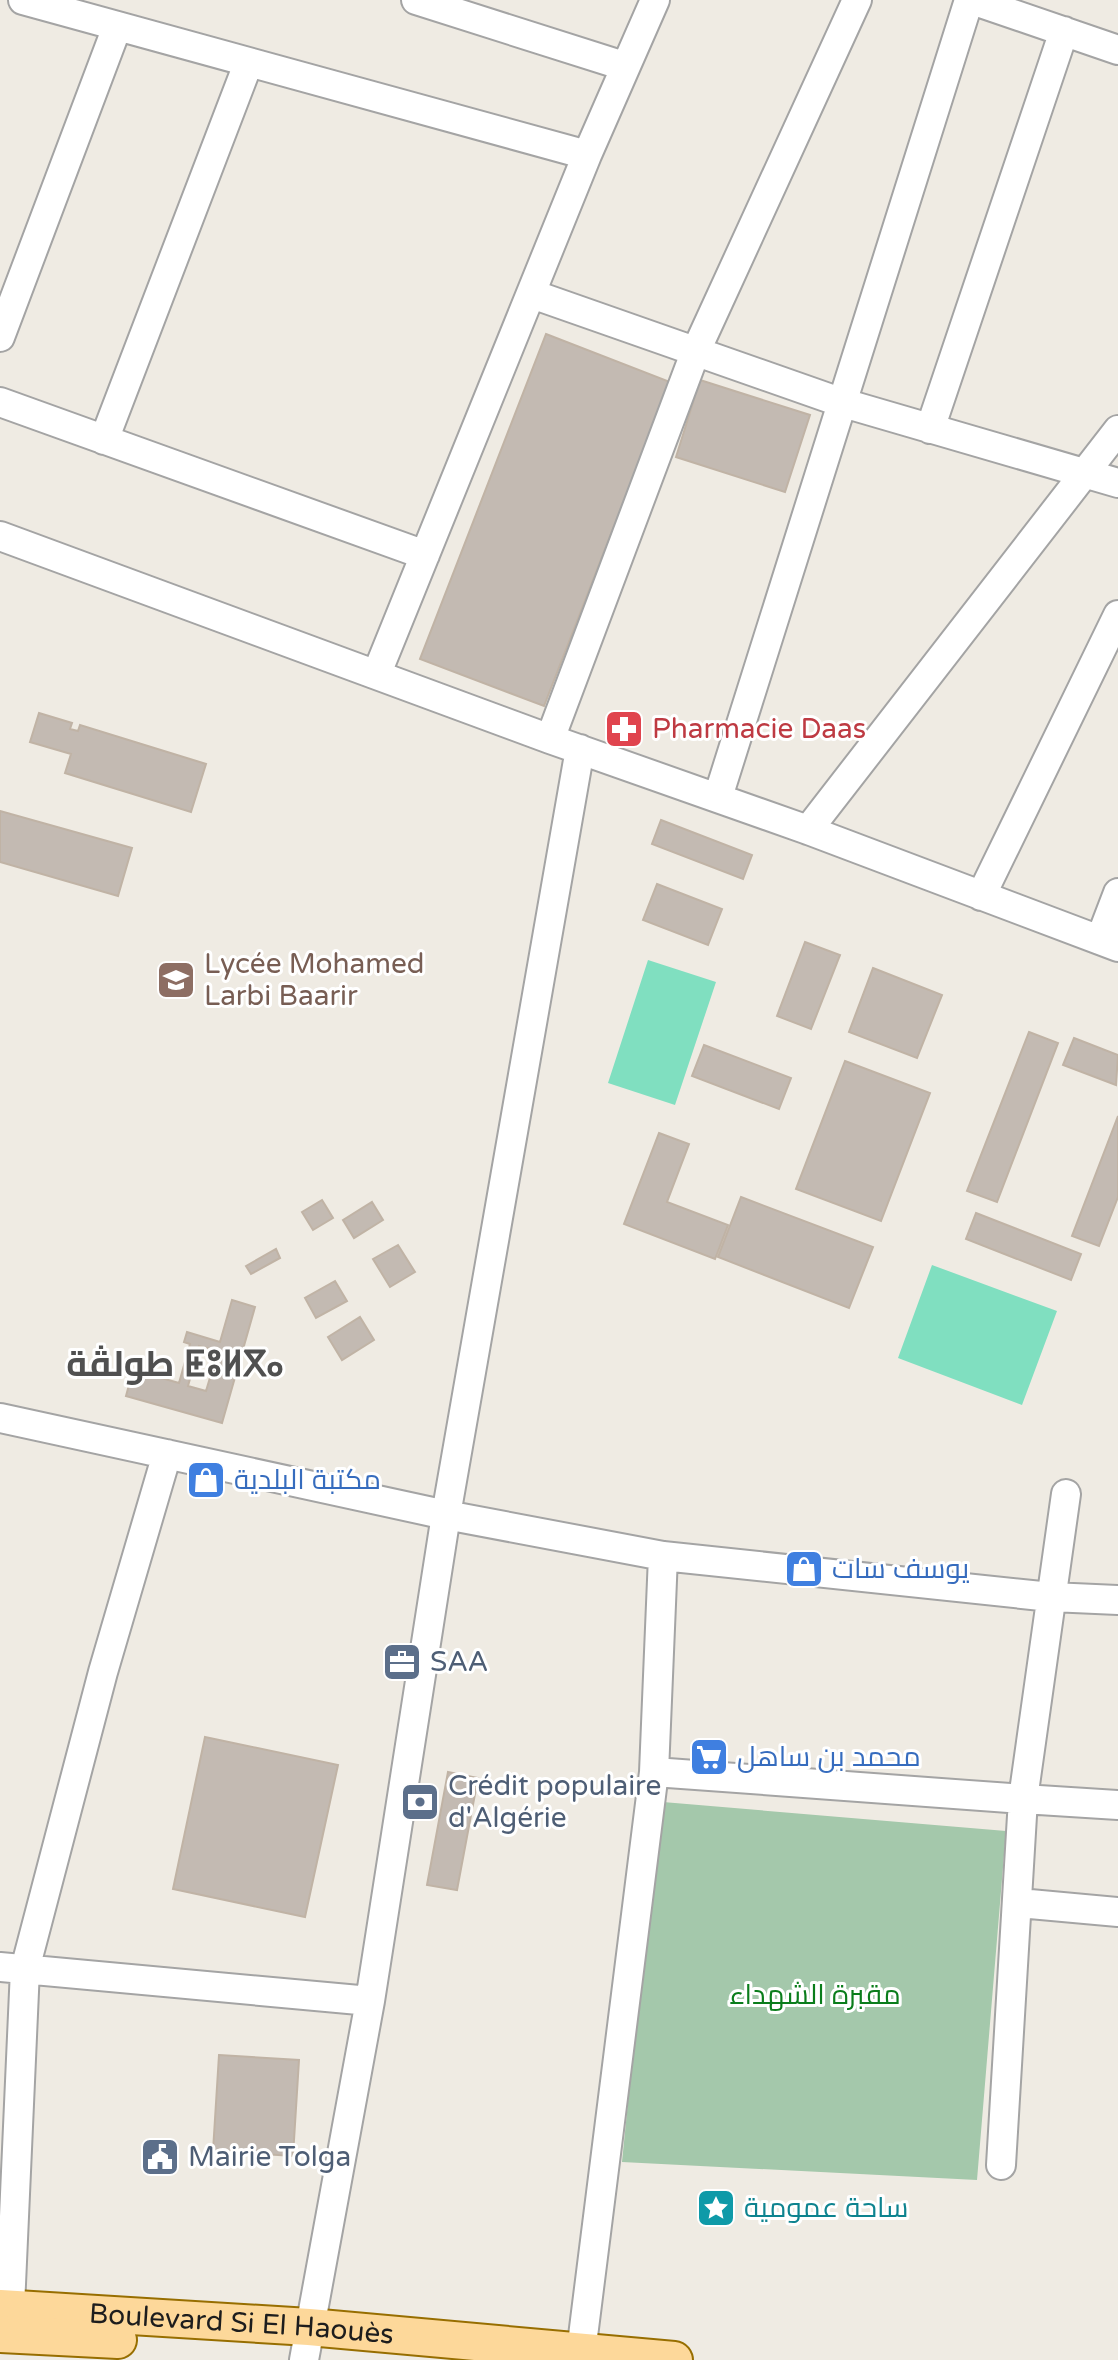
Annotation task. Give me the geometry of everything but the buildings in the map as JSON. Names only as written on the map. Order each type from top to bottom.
[{"type":"main road","name":"Boulevard Si El Haouès","points":[[4,2322],[306,2345],[674,2360]]},
{"type":"main road","name":"Boulevard Si El Haouès","points":[[306,2345],[404,2360]]},
{"type":"street","points":[[23,0],[587,155]]},
{"type":"street","points":[[416,0],[624,66]]},
{"type":"street","points":[[377,673],[587,155],[655,0]]},
{"type":"street","points":[[550,739],[695,353],[857,0]]},
{"type":"street","points":[[718,797],[840,402],[971,0],[1118,50]]},
{"type":"street","points":[[0,337],[117,27]]},
{"type":"street","points":[[930,429],[1064,31]]},
{"type":"street","points":[[104,440],[248,64]]},
{"type":"street","points":[[532,294],[840,402],[1118,483]]},
{"type":"street","points":[[0,402],[425,555]]},
{"type":"street","points":[[808,830],[1082,472],[1118,430]]},
{"type":"street","points":[[0,536],[1109,943],[1118,893]]},
{"type":"street","points":[[981,896],[1118,615]]},
{"type":"street","points":[[306,2345],[370,2001],[446,1515],[580,749]]},
{"type":"street","points":[[0,1418],[446,1515],[663,1556],[1051,1597],[1118,1600]]},
{"type":"street","points":[[4,2322],[13,1968],[167,1454]]},
{"type":"street","points":[[1001,2165],[1023,1799],[1066,1494]]},
{"type":"street","points":[[581,2356],[654,1772],[663,1556]]},
{"type":"street","points":[[654,1772],[1118,1805]]},
{"type":"street","points":[[1019,1903],[1118,1912]]},
{"type":"street","points":[[13,1968],[370,2001]]},
{"type":"green space","points":[[648,960],[716,982],[675,1105],[608,1083]]},
{"type":"green space","points":[[932,1265],[1057,1311],[1022,1405],[898,1358]]},
{"type":"green space","name":"مقبرة الشهداء","points":[[651,1801],[1006,1831],[977,2180],[622,2162],[641,1973]]},
{"type":"place","name":"Pharmacie Daas","points":[[624,729]]},
{"type":"place","name":"Lycée Mohamed Larbi Baarir","points":[[176,980]]},
{"type":"place","name":"مكتبة البلدية","points":[[206,1480]]},
{"type":"place","name":"يوسف سات","points":[[804,1569]]},
{"type":"place","name":"SAA","points":[[402,1662]]},
{"type":"place","name":"محمد بن ساهل","points":[[709,1757]]},
{"type":"place","name":"Crédit populaire d'Algérie","points":[[420,1802]]},
{"type":"place","name":"Mairie Tolga","points":[[160,2157]]},
{"type":"place","name":"ساحة عمومية","points":[[716,2208]]},
{"type":"district","name":"طولڤة ⵟⵓⵍⴳⴰ","points":[[175,1364]]}]
